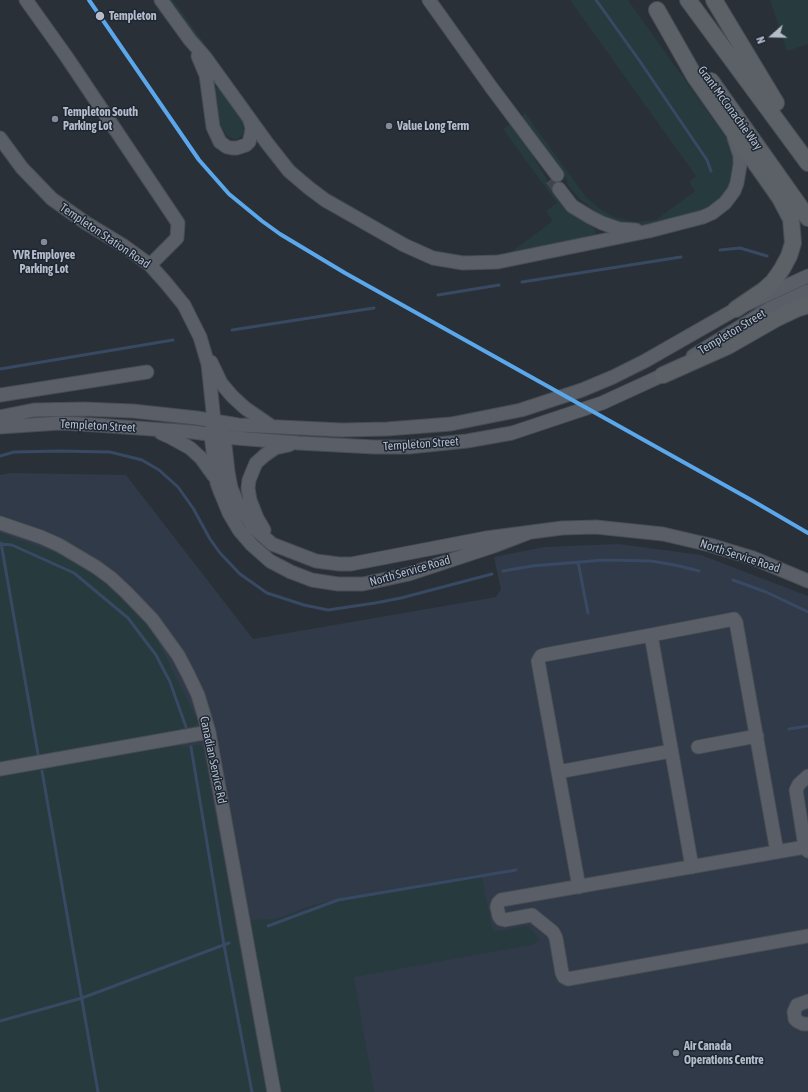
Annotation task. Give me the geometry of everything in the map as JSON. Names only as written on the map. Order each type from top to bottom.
[{"type":"main road","points":[[688,0],[808,163]]},
{"type":"main road","points":[[714,0],[808,156]]},
{"type":"main road","points":[[653,5],[695,77],[780,198],[791,219],[793,236],[789,256],[778,276],[764,290],[736,309]]},
{"type":"main road","name":"Grant McConachie Way","points":[[653,5],[703,70],[808,218]]},
{"type":"main road","points":[[663,375],[728,346],[777,318],[808,305]]},
{"type":"street","points":[[26,0],[66,56],[178,223],[177,238],[150,265]]},
{"type":"street","points":[[161,0],[289,171],[325,200],[404,245],[434,258],[463,263],[498,262],[649,231],[703,217],[719,209],[729,198],[737,183],[740,165],[737,147],[728,124]]},
{"type":"street","points":[[429,0],[534,144],[572,206],[602,223],[619,229],[649,231]]},
{"type":"street","points":[[190,40],[206,75],[213,127],[220,142],[232,148],[246,145],[249,142],[251,135],[252,128],[250,120]]},
{"type":"street","name":"Templeton Station Road","points":[[0,138],[22,168],[52,199],[86,223],[124,246],[150,265],[184,305],[197,330],[208,364],[214,421],[211,435]]},
{"type":"street","name":"Templeton Street","points":[[0,417],[34,410],[90,409],[133,411],[197,418],[238,425],[342,430],[410,428],[451,424],[521,410],[582,390],[613,377],[685,339],[736,309],[808,276]]},
{"type":"street","name":"Templeton Street","points":[[0,427],[60,423],[130,427],[298,443],[374,447],[409,447],[467,441],[512,434],[602,403],[663,375],[723,336],[762,313],[808,290]]},
{"type":"street","points":[[202,344],[217,376],[232,396],[245,408],[271,426]]},
{"type":"street","points":[[0,394],[148,372]]},
{"type":"street","name":"North Service Road","points":[[214,421],[224,436],[228,472],[237,502],[253,527],[272,544],[316,561],[351,564],[486,538],[562,528],[596,527],[662,534],[730,550],[768,563],[808,581]]},
{"type":"street","points":[[130,427],[155,432],[170,437],[190,448],[207,465],[217,483]]},
{"type":"street","name":"North Service Road","points":[[211,435],[217,483],[224,503],[246,538],[261,553],[291,572],[325,583],[350,585],[363,584],[391,578],[494,546],[528,533]]},
{"type":"street","points":[[286,550],[273,542],[262,527],[254,510],[248,488],[256,463],[264,455],[275,448],[298,443]]},
{"type":"street","name":"Canadian Service Rd","points":[[0,524],[29,532],[59,545],[96,567],[126,592],[152,619],[178,655],[198,695],[209,732],[274,1092]]},
{"type":"street","points":[[579,887],[538,664],[539,658],[544,655],[734,620],[736,622],[778,852]]},
{"type":"street","points":[[650,635],[692,867]]},
{"type":"street","points":[[0,769],[209,732]]},
{"type":"street","points":[[698,747],[757,736]]},
{"type":"street","points":[[558,772],[671,751]]},
{"type":"street","points":[[808,776],[798,784],[796,790],[807,849],[778,852],[501,900],[497,904],[501,919],[505,920],[532,915],[553,932],[556,938],[562,973],[564,977],[568,978],[808,936]]},
{"type":"street","points":[[808,1001],[797,1005],[794,1012],[797,1021],[803,1024],[808,1024]]},
{"type":"shaded area","points":[[12,473],[126,475],[253,639],[496,597],[501,589],[494,557],[544,547],[619,544],[701,555],[808,596],[808,1092],[0,1092],[0,475]]},
{"type":"green space","points":[[168,0],[173,0],[280,149],[300,171],[323,189],[407,238],[434,250],[453,254],[473,256],[492,255],[511,252],[553,221],[546,211],[557,203],[503,129],[511,123],[527,141],[536,162],[556,195],[577,218],[594,228],[596,234],[594,237],[493,260],[432,254],[329,198],[297,174]]},
{"type":"green space","points":[[570,0],[628,0],[727,139],[733,152],[735,163],[734,173],[727,192],[722,198],[703,212],[643,227],[620,223],[600,215],[581,200],[571,189],[567,183],[568,181],[521,117],[525,113],[586,197],[600,209],[618,218],[636,222],[656,220],[695,191],[689,182],[696,176]]},
{"type":"green space","points":[[770,0],[808,0],[808,44],[787,51]]},
{"type":"green space","points":[[219,87],[238,112],[243,122],[244,131],[242,136],[237,139],[227,136],[220,124],[215,98],[215,89]]},
{"type":"green space","points":[[0,533],[83,563],[149,624],[198,721],[197,724],[179,729],[179,732],[0,765]]},
{"type":"green space","points":[[179,745],[184,747],[200,745],[203,748],[266,1092],[0,1092],[0,776]]},
{"type":"green space","points":[[481,874],[493,932],[528,926],[540,940],[535,944],[354,977],[374,1092],[281,1092],[250,920],[276,919],[316,904]]},
{"type":"waterway","points":[[596,0],[707,160],[711,171]]},
{"type":"waterway","points":[[720,250],[740,248],[767,256]]},
{"type":"waterway","points":[[522,282],[681,257]]},
{"type":"waterway","points":[[438,295],[499,285]]},
{"type":"waterway","points":[[232,330],[374,308]]},
{"type":"waterway","points":[[0,369],[173,340]]},
{"type":"waterway","points":[[0,456],[14,452],[110,452],[142,460],[159,470],[178,487],[193,508],[210,539],[220,553],[240,574],[267,593],[304,605],[328,610],[375,603],[401,598],[492,574]]},
{"type":"waterway","points":[[1,543],[38,754]]},
{"type":"waterway","points":[[0,544],[12,545],[74,573],[128,618],[156,655],[170,682],[186,727]]},
{"type":"waterway","points":[[503,571],[532,566],[604,560],[651,561],[699,571]]},
{"type":"waterway","points":[[578,562],[588,613]]},
{"type":"waterway","points":[[733,580],[766,592],[808,612]]},
{"type":"waterway","points":[[789,729],[808,726]]},
{"type":"waterway","points":[[191,747],[224,945],[252,1092]]},
{"type":"waterway","points":[[42,771],[98,1092]]},
{"type":"waterway","points":[[268,926],[338,900],[516,870]]},
{"type":"waterway","points":[[0,1021],[82,998],[229,943]]},
{"type":"tunnel","points":[[551,179],[559,189]]},
{"type":"transit line","points":[[89,0],[199,160],[229,194],[262,221],[280,234],[345,273],[808,533]]},
{"type":"place","name":"Templeton","points":[[100,16]]},
{"type":"place","name":"Templeton South Parking Lot","points":[[55,119]]},
{"type":"place","name":"Value Long Term","points":[[389,126]]},
{"type":"place","name":"YVR Employee Parking Lot","points":[[44,242]]},
{"type":"place","name":"Air Canada Operations Centre","points":[[676,1053]]}]
